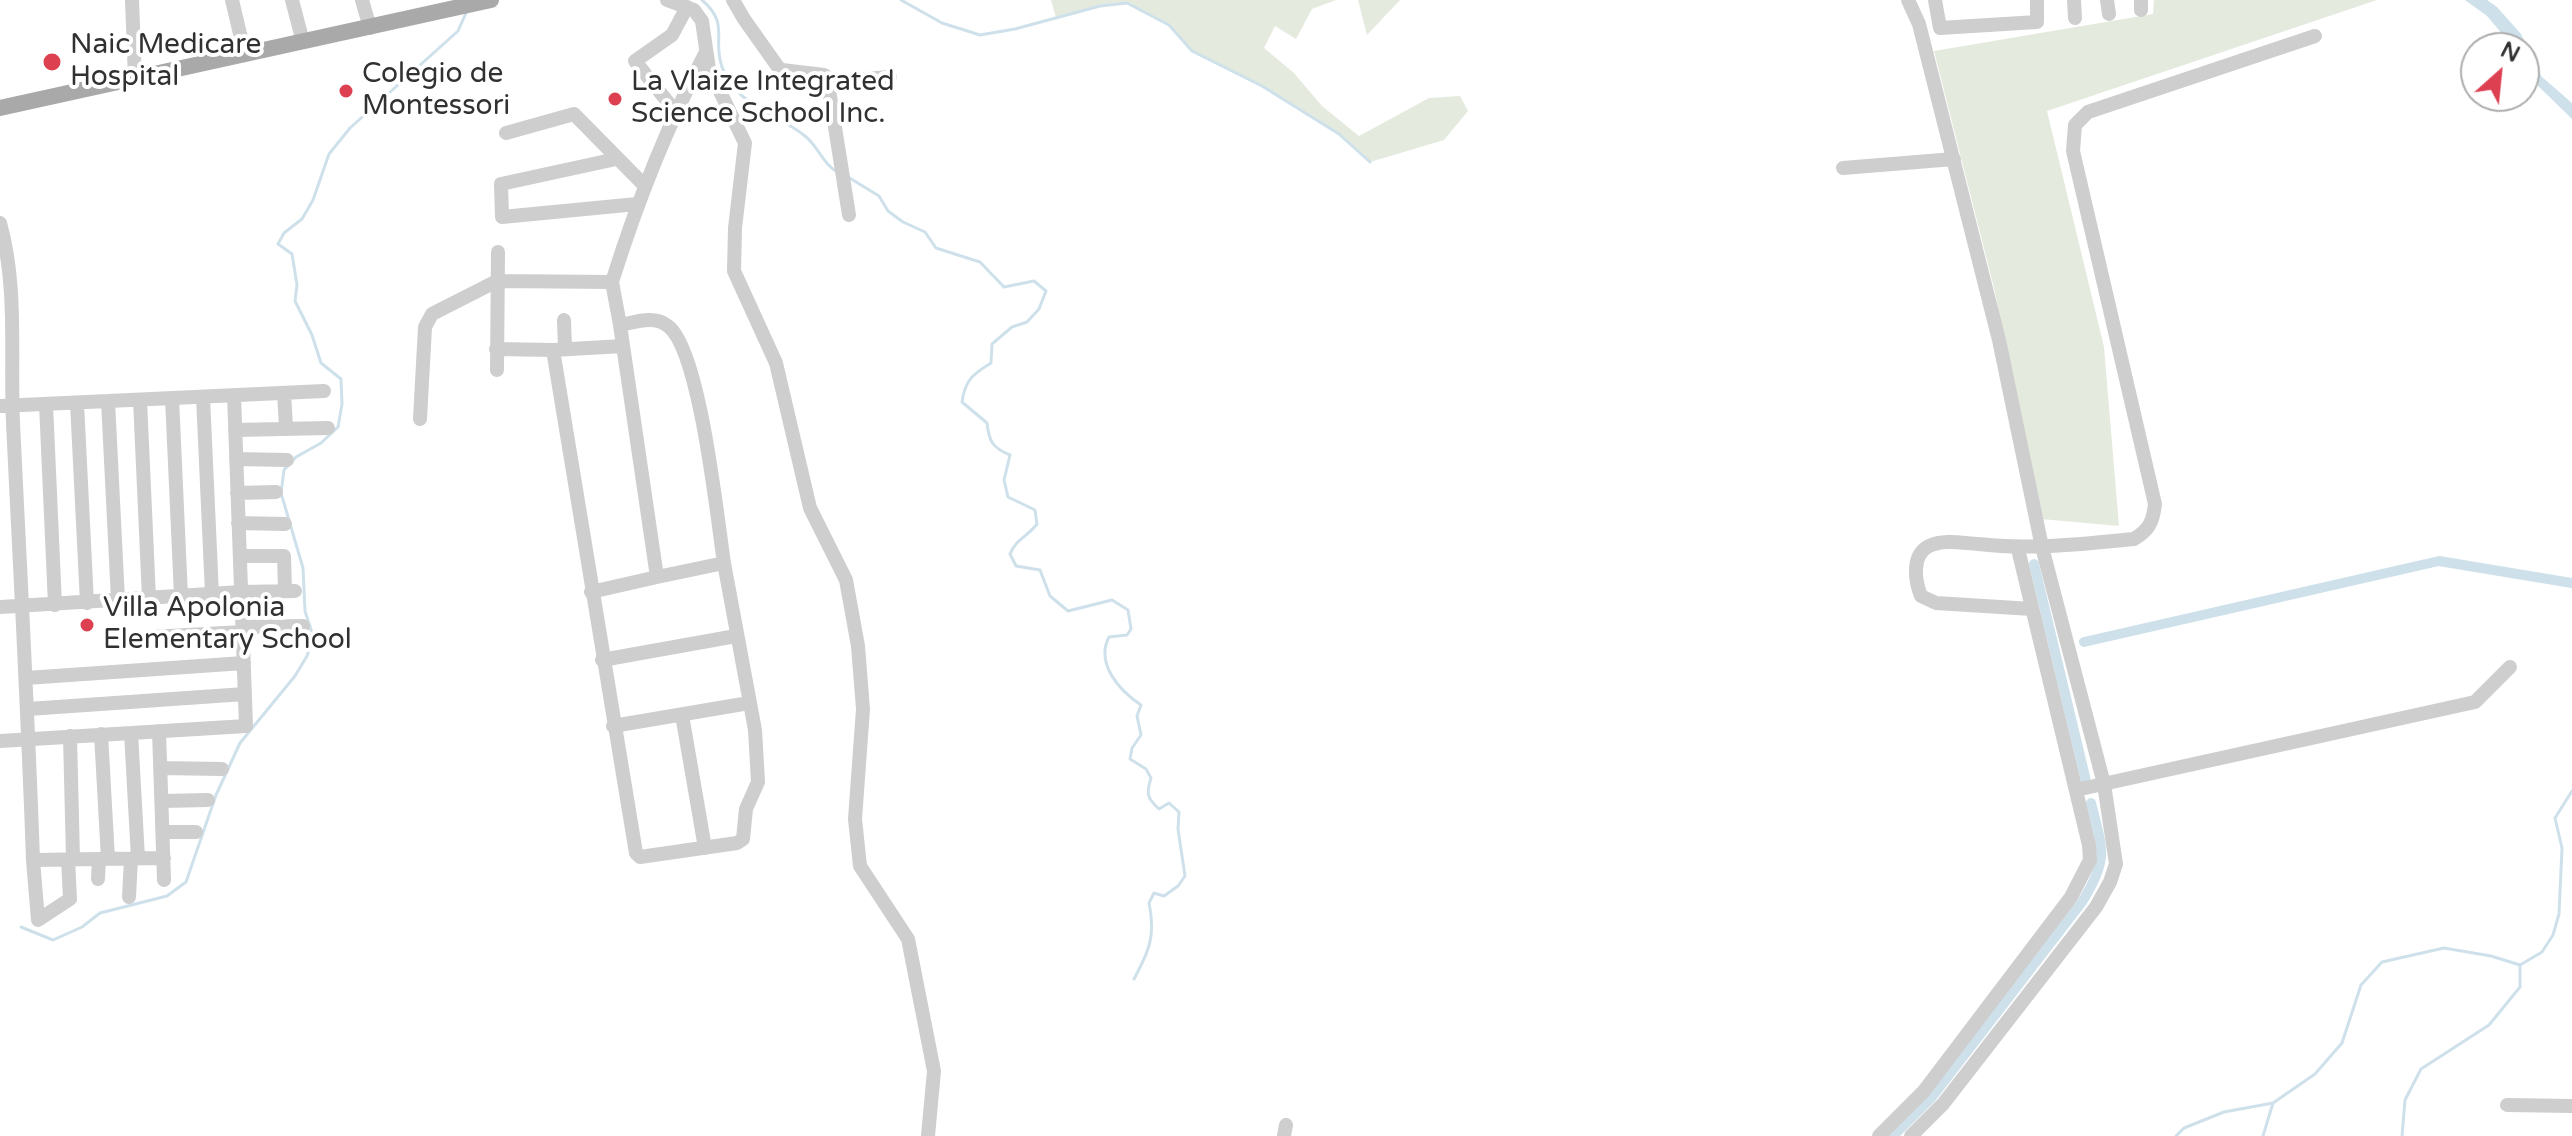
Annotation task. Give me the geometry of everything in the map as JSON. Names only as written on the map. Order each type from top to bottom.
[{"type":"main road","points":[[0,108],[487,1]]},
{"type":"street","points":[[132,0],[135,79]]},
{"type":"street","points":[[232,0],[245,55]]},
{"type":"street","points":[[292,0],[303,42]]},
{"type":"street","points":[[362,0],[370,28]]},
{"type":"street","points":[[667,0],[694,10],[702,21],[709,69],[745,143],[735,228],[734,271],[776,363],[810,508],[846,580],[858,646],[863,709],[855,819],[860,866],[908,939],[934,1071],[928,1136]]},
{"type":"street","points":[[733,0],[778,67],[824,75],[829,82],[849,215]]},
{"type":"street","points":[[1908,0],[1919,24],[1954,159],[2006,371],[2042,547],[2104,784],[2116,846],[2116,864],[2096,907],[1952,1092],[1911,1136]]},
{"type":"street","points":[[1935,0],[1940,28],[2037,22],[2037,0]]},
{"type":"street","points":[[2074,0],[2075,18]]},
{"type":"street","points":[[675,111],[635,61],[672,35],[687,7]]},
{"type":"street","points":[[2032,609],[1936,603],[1921,596],[1914,579],[1918,559],[1926,547],[1942,542],[2018,549],[2134,539],[2145,532],[2153,521],[2155,504],[2073,151],[2075,125],[2088,112],[2315,36]]},
{"type":"street","points":[[657,577],[612,282],[637,204],[675,111],[706,52]]},
{"type":"street","points":[[829,82],[890,77]]},
{"type":"street","points":[[506,133],[574,114],[645,186]]},
{"type":"street","points":[[616,159],[501,184],[502,217],[637,204]]},
{"type":"street","points":[[1843,168],[1954,159]]},
{"type":"street","points":[[0,223],[10,273],[6,406],[22,607],[38,920],[70,899],[70,736]]},
{"type":"street","points":[[497,370],[498,252]]},
{"type":"street","points":[[420,419],[427,319],[497,281],[612,282]]},
{"type":"street","points":[[564,320],[559,350],[591,592],[636,853],[640,857],[737,843],[743,839],[746,809],[758,782],[755,730],[736,636],[701,408],[680,340],[670,327],[652,320],[620,325]]},
{"type":"street","points":[[496,349],[559,350],[623,346]]},
{"type":"street","points":[[6,406],[324,391]]},
{"type":"street","points":[[284,393],[286,427]]},
{"type":"street","points":[[0,741],[246,726],[234,395]]},
{"type":"street","points":[[203,397],[212,594]]},
{"type":"street","points":[[172,398],[181,596]]},
{"type":"street","points":[[140,400],[149,598]]},
{"type":"street","points":[[108,401],[118,600]]},
{"type":"street","points":[[77,403],[87,603]]},
{"type":"street","points":[[46,404],[55,605]]},
{"type":"street","points":[[235,430],[328,428]]},
{"type":"street","points":[[236,459],[287,460]]},
{"type":"street","points":[[237,493],[276,492]]},
{"type":"street","points":[[238,523],[285,524]]},
{"type":"street","points":[[1879,1136],[1924,1091],[2071,897],[2090,860],[2089,845],[2018,549]]},
{"type":"street","points":[[0,607],[290,591],[284,556],[240,556]]},
{"type":"street","points":[[591,592],[724,563]]},
{"type":"street","points":[[150,637],[303,626]]},
{"type":"street","points":[[602,660],[736,636]]},
{"type":"street","points":[[26,678],[244,663]]},
{"type":"street","points":[[2076,790],[2475,702],[2510,667]]},
{"type":"street","points":[[28,709],[245,694]]},
{"type":"street","points":[[613,726],[749,703]]},
{"type":"street","points":[[682,715],[705,848]]},
{"type":"street","points":[[159,731],[164,880]]},
{"type":"street","points":[[129,897],[135,858],[131,733]]},
{"type":"street","points":[[98,879],[104,859],[101,734]]},
{"type":"street","points":[[160,768],[222,769]]},
{"type":"street","points":[[162,801],[208,800]]},
{"type":"street","points":[[163,832],[196,832]]},
{"type":"street","points":[[33,860],[164,858]]},
{"type":"street","points":[[2507,1105],[2572,1106]]},
{"type":"shaded area","points":[[1051,0],[1336,0],[1312,9],[1296,39],[1275,26],[1264,48],[1294,73],[1322,106],[1359,136],[1429,98],[1460,96],[1468,111],[1444,140],[1370,162],[1339,134],[1262,86],[1192,51],[1169,25],[1128,3],[1100,6],[1056,18]]},
{"type":"shaded area","points":[[1358,0],[1400,0],[1367,35]]},
{"type":"shaded area","points":[[2154,0],[2377,0],[2047,111],[2104,347],[2119,526],[2041,519],[1994,288],[1934,51],[2153,14]]},
{"type":"water","points":[[2465,0],[2487,0],[2519,32],[2500,32],[2487,16]]},
{"type":"water","points":[[2540,74],[2572,103],[2572,119],[2540,88]]},
{"type":"waterway","points":[[702,0],[716,17],[719,57],[728,80],[747,99],[805,136],[838,172]]},
{"type":"waterway","points":[[901,0],[942,23],[980,35],[1100,6],[1127,3],[1169,25],[1192,51],[1262,86],[1339,134],[1370,162]]},
{"type":"waterway","points":[[21,927],[53,940],[82,927],[100,913],[167,896],[186,882],[216,795],[240,743],[295,676],[307,656],[313,636],[305,611],[303,568],[281,493],[284,470],[296,457],[321,443],[338,427],[342,404],[341,379],[321,363],[312,335],[295,301],[297,285],[292,254],[278,244],[284,233],[302,219],[313,200],[329,154],[350,128],[458,31],[466,13]]},
{"type":"waterway","points":[[848,177],[879,196],[888,211],[903,222],[925,232],[936,248],[980,262],[1004,287],[1034,281],[1046,291],[1039,309],[1027,322],[1012,327],[992,344],[991,363],[971,378],[962,402],[987,423],[996,447],[1010,455],[1004,480],[1008,497],[1035,510],[1037,524],[1010,554],[1016,566],[1040,570],[1050,596],[1068,611],[1112,600],[1128,610],[1131,629],[1127,635],[1109,637],[1105,647],[1107,667],[1125,692],[1141,705],[1137,716],[1141,735],[1132,748],[1130,759],[1146,769],[1151,778],[1149,795],[1155,805],[1159,809],[1169,803],[1179,812],[1178,829],[1185,876],[1178,886],[1164,896],[1154,893],[1149,903],[1152,925],[1150,943],[1134,979]]},
{"type":"waterway","points":[[2084,642],[2439,561],[2572,583]]},
{"type":"waterway","points":[[2034,564],[2086,781]]},
{"type":"waterway","points":[[2176,1136],[2184,1128],[2224,1112],[2273,1103],[2315,1074],[2342,1043],[2361,985],[2382,962],[2444,948],[2491,956],[2520,965],[2542,952],[2553,935],[2559,914],[2562,848],[2555,818],[2572,791]]},
{"type":"waterway","points":[[1893,1136],[1932,1097],[2091,887],[2101,854],[2091,803]]},
{"type":"waterway","points":[[2402,1136],[2405,1100],[2421,1069],[2489,1025],[2520,987],[2520,965]]},
{"type":"waterway","points":[[2263,1136],[2273,1103]]},
{"type":"place","name":"Naic Medicare Hospital","points":[[52,62]]},
{"type":"place","name":"Colegio de Montessori","points":[[346,91]]},
{"type":"place","name":"La Vlaize Integrated Science School Inc.","points":[[615,99]]},
{"type":"place","name":"Villa Apolonia Elementary School","points":[[87,625]]}]
